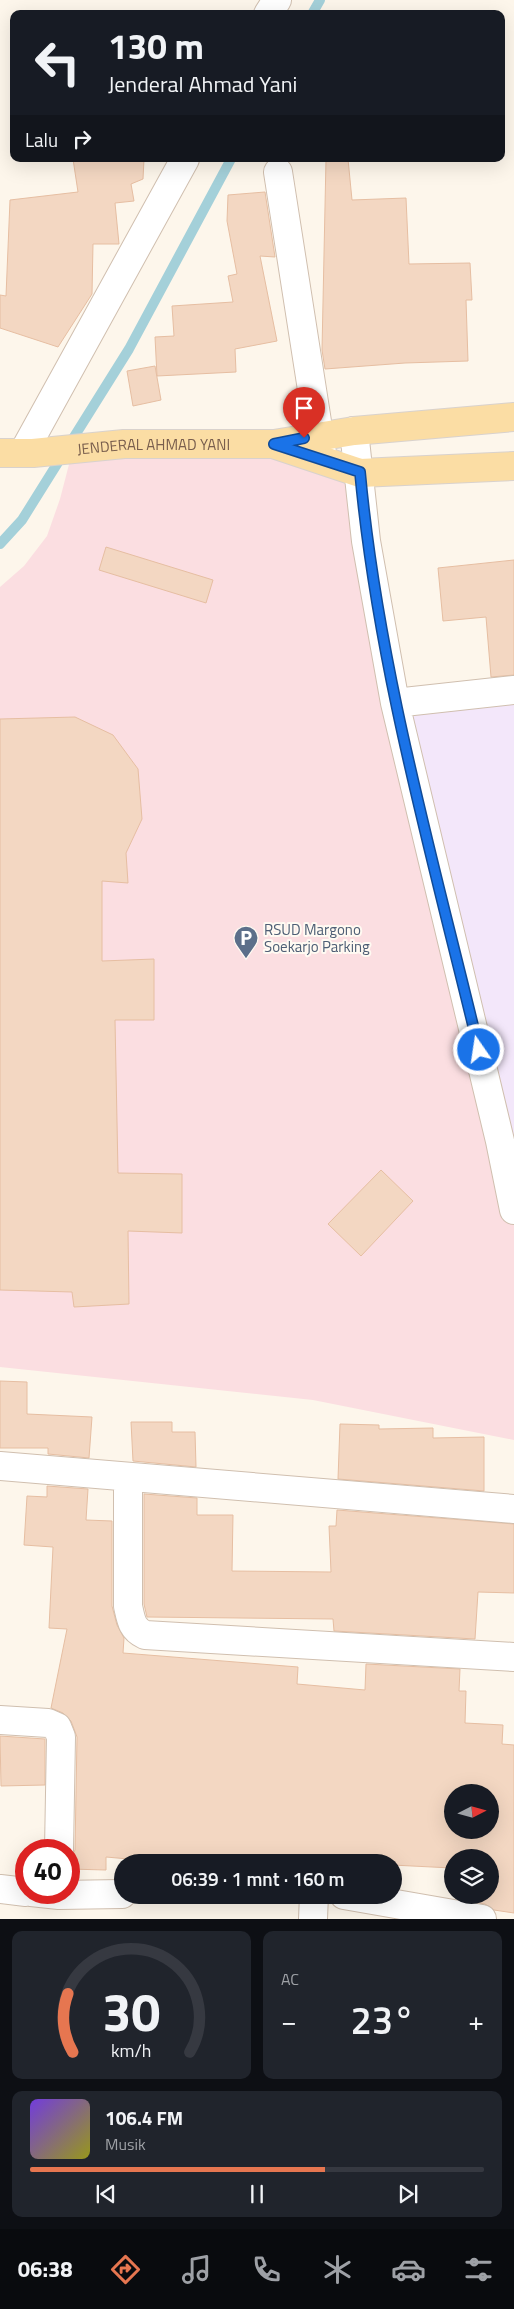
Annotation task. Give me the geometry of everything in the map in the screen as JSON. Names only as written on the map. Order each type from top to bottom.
[{"type":"main road","name":"JENDERAL AHMAD YANI","points":[[321,449],[354,431],[514,417]]},
{"type":"main road","name":"JENDERAL AHMAD YANI","points":[[19,453],[124,444],[274,444],[321,449],[360,472],[514,466]]},
{"type":"street","points":[[19,453],[184,162]]},
{"type":"street","points":[[278,172],[321,449]]},
{"type":"street","points":[[354,431],[360,472],[366,541],[396,703],[500,1141],[514,1210]]},
{"type":"street","points":[[396,703],[514,690]]},
{"type":"street","points":[[0,1466],[514,1509]]},
{"type":"street","points":[[128,1478],[128,1606],[131,1622],[136,1631],[146,1635],[514,1657]]},
{"type":"street","points":[[0,1720],[48,1723],[57,1727],[61,1737],[59,1839]]},
{"type":"street","points":[[0,1890],[15,1891]]},
{"type":"street","points":[[80,1894],[114,1894]]},
{"type":"street","points":[[313,1919],[314,1904]]},
{"type":"street","points":[[396,1904],[482,1919]]},
{"type":"shaded area","points":[[238,443],[349,476],[514,1210],[514,1440],[313,1400],[0,1367],[0,587],[24,566],[47,536],[60,499],[73,449]]},
{"type":"shaded area","points":[[514,696],[514,1182],[395,703]]},
{"type":"building","points":[[73,162],[144,162],[143,179],[131,184],[134,201],[115,203],[119,244],[93,244],[92,294],[58,347],[0,328],[0,295],[6,296],[10,200],[78,192]]},
{"type":"building","points":[[326,162],[348,162],[352,200],[406,198],[409,264],[470,263],[472,300],[466,300],[468,361],[405,363],[325,369],[322,350]]},
{"type":"building","points":[[265,192],[275,257],[260,256],[277,341],[235,349],[236,372],[157,376],[155,337],[174,336],[172,306],[233,302],[228,276],[237,274],[227,221],[228,195]]},
{"type":"building","points":[[155,366],[161,400],[133,406],[127,371]]},
{"type":"building","points":[[106,547],[213,580],[206,603],[99,570]]},
{"type":"building","points":[[514,560],[514,675],[491,677],[486,617],[443,621],[438,568]]},
{"type":"building","points":[[75,717],[113,735],[138,769],[142,819],[126,853],[128,883],[102,881],[102,961],[154,959],[154,1020],[115,1020],[118,1173],[182,1174],[182,1233],[128,1231],[129,1304],[74,1307],[72,1292],[0,1290],[0,719]]},
{"type":"building","points":[[381,1170],[413,1201],[361,1256],[328,1224]]},
{"type":"building","points":[[0,1381],[27,1382],[27,1414],[92,1417],[89,1458],[48,1454],[48,1448],[0,1448]]},
{"type":"building","points":[[131,1422],[172,1422],[172,1432],[195,1432],[196,1467],[133,1461]]},
{"type":"building","points":[[340,1424],[379,1425],[379,1429],[433,1428],[433,1438],[484,1437],[484,1491],[338,1479]]},
{"type":"building","points":[[47,1486],[88,1489],[86,1520],[112,1521],[112,1606],[117,1625],[124,1638],[123,1653],[298,1667],[297,1684],[365,1690],[366,1664],[460,1669],[459,1691],[466,1691],[465,1723],[503,1725],[502,1744],[514,1745],[514,1913],[494,1910],[485,1904],[499,1904],[499,1849],[444,1849],[444,1868],[402,1866],[402,1854],[114,1854],[114,1858],[106,1857],[106,1870],[80,1869],[80,1839],[75,1839],[77,1737],[71,1721],[63,1713],[51,1708],[67,1629],[49,1628],[53,1547],[24,1545],[27,1496],[47,1497]]},
{"type":"building","points":[[144,1494],[197,1498],[197,1515],[233,1515],[232,1571],[331,1572],[329,1526],[336,1526],[337,1510],[514,1524],[514,1593],[478,1592],[475,1639],[334,1631],[333,1619],[147,1617],[144,1604]]},
{"type":"building","points":[[0,1736],[45,1739],[45,1785],[1,1786]]},
{"type":"waterway","points":[[314,10],[320,0]]},
{"type":"waterway","points":[[0,544],[22,520],[129,349],[229,162]]},
{"type":"place","name":"RSUD Margono Soekarjo Parking","points":[[246,959]]},
{"type":"route","points":[[304,438],[274,444],[323,462],[360,472],[366,541],[396,703],[479,1050]]}]
